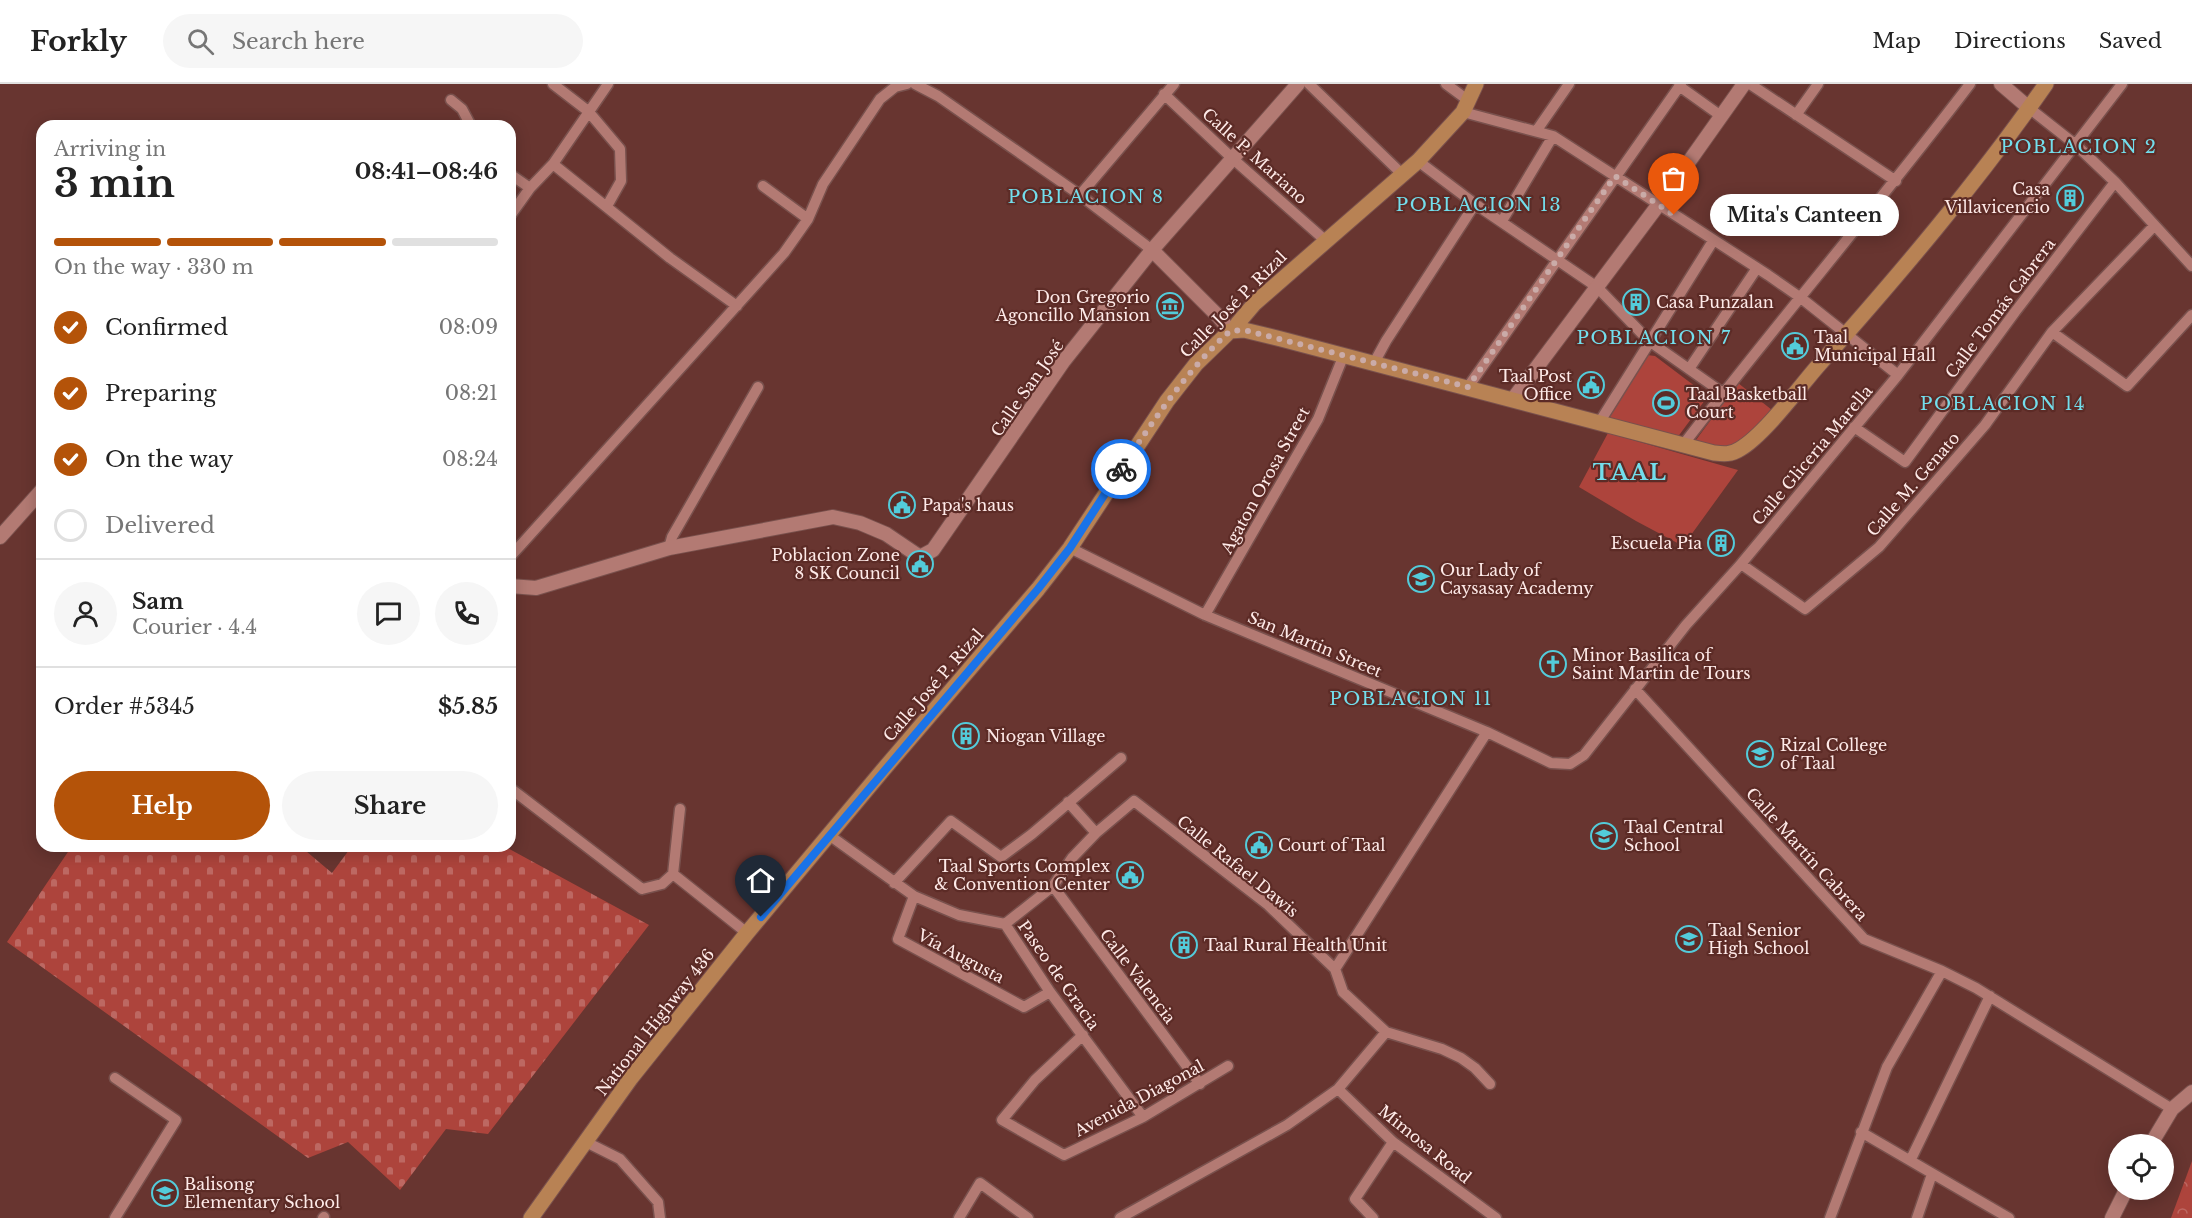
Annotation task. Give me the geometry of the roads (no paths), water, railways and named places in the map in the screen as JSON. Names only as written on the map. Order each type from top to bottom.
[{"type":"main road","name":"Calle José P. Rizal","points":[[883,770],[1007,628],[1070,548],[1167,401],[1196,364],[1233,331],[1255,303],[1419,161],[1466,106],[1476,84]]},
{"type":"main road","points":[[1233,331],[1262,335],[1374,363],[1724,454],[1741,448],[1772,419],[1847,333],[1925,242],[2030,108],[2046,84]]},
{"type":"main road","name":"National Highway 436","points":[[531,1218],[631,1078],[747,933],[883,770]]},
{"type":"street","points":[[553,84],[588,111],[620,149],[621,181],[607,206]]},
{"type":"street","points":[[516,208],[530,188],[553,164],[608,84]]},
{"type":"street","points":[[516,550],[784,253],[808,219],[823,184],[880,99],[893,86],[907,84]]},
{"type":"street","points":[[915,84],[938,96],[1080,195],[1152,250],[1233,331]]},
{"type":"street","points":[[1080,195],[1173,84]]},
{"type":"street","name":"Calle San José","points":[[669,548],[833,517],[860,523],[886,534],[920,557],[933,550],[1063,362],[1152,250],[1298,84]]},
{"type":"street","points":[[1309,84],[1403,175]]},
{"type":"street","points":[[1446,84],[1466,106],[1552,136],[1659,204],[1801,298],[1898,375]]},
{"type":"street","points":[[1537,130],[1569,84]]},
{"type":"street","points":[[1513,399],[1659,204],[1744,84]]},
{"type":"street","points":[[1750,84],[1896,181]]},
{"type":"street","points":[[1796,114],[1818,84]]},
{"type":"street","points":[[1683,445],[1896,181],[1970,84]]},
{"type":"street","points":[[2001,84],[2076,145],[2115,182],[2192,266]]},
{"type":"street","name":"Calle Gliceria Marella","points":[[1584,755],[1686,625],[1741,564],[1898,375],[2122,84]]},
{"type":"street","points":[[1468,387],[1680,85],[1721,116]]},
{"type":"street","name":"Calle P. Mariano","points":[[1164,94],[1326,241]]},
{"type":"street","points":[[451,100],[462,109],[468,120]]},
{"type":"street","points":[[1502,221],[1552,136]]},
{"type":"street","points":[[1419,161],[1475,204],[1597,287],[1649,341],[1723,393]]},
{"type":"street","points":[[553,164],[670,258],[737,306]]},
{"type":"street","points":[[516,178],[530,188]]},
{"type":"street","name":"Calle Tomás Cabrera","points":[[1854,427],[1905,462],[2015,312],[2115,182]]},
{"type":"street","points":[[763,186],[808,219]]},
{"type":"street","points":[[1374,363],[1475,204]]},
{"type":"street","name":"Calle M. Genato","points":[[1741,564],[1805,609],[1879,547],[1985,424],[2052,332],[2154,226]]},
{"type":"street","points":[[1599,423],[1713,241]]},
{"type":"street","points":[[1689,369],[1758,268]]},
{"type":"street","points":[[2052,332],[2127,386],[2192,315]]},
{"type":"street","name":"Agaton Orosa Street","points":[[1205,615],[1317,419],[1343,357]]},
{"type":"street","points":[[516,590],[536,588],[669,548],[672,537],[758,387]]},
{"type":"street","points":[[0,537],[36,497]]},
{"type":"street","name":"San Martin Street","points":[[1070,548],[1205,615],[1487,732],[1551,763],[1570,765],[1584,755]]},
{"type":"street","name":"Calle Martín Cabrera","points":[[1635,689],[1864,939],[1942,970],[1990,996],[2172,1109]]},
{"type":"street","points":[[1487,732],[1335,969],[1343,992],[1386,1032],[1442,1049],[1461,1058],[1475,1068],[1490,1084]]},
{"type":"street","points":[[894,883],[951,821],[1001,857],[1121,758]]},
{"type":"street","points":[[516,793],[642,889],[662,884],[673,874],[680,809]]},
{"type":"street","name":"Calle Rafael Dawis","points":[[1005,924],[1053,886],[1072,858],[1096,833],[1134,801],[1267,904],[1335,969]]},
{"type":"street","points":[[1068,802],[1096,833]]},
{"type":"street","name":"Paseo de Gracia","points":[[829,835],[914,896],[958,915],[1005,924],[1050,992],[1143,1117]]},
{"type":"street","points":[[673,874],[747,933]]},
{"type":"street","name":"Calle Valencia","points":[[1053,886],[1200,1084]]},
{"type":"street","name":"Vía Augusta","points":[[914,896],[898,939],[1024,1007],[1050,992]]},
{"type":"street","points":[[1830,1218],[1887,1067],[1942,970]]},
{"type":"street","points":[[1911,1159],[1990,996]]},
{"type":"street","points":[[1120,1218],[1287,1125],[1338,1089],[1386,1032]]},
{"type":"street","name":"Avenida Diagonal","points":[[1083,1035],[1035,1080],[1002,1120],[1065,1155],[1143,1117],[1228,1066]]},
{"type":"street","points":[[115,1078],[176,1120],[116,1218]]},
{"type":"street","name":"Mimosa Road","points":[[1338,1089],[1393,1142],[1496,1218]]},
{"type":"street","points":[[2157,1134],[2172,1109],[2192,1092]]},
{"type":"street","points":[[1862,1131],[2009,1218]]},
{"type":"street","points":[[586,1142],[620,1159],[658,1202],[660,1218]]},
{"type":"street","points":[[1373,1218],[1355,1199],[1393,1142]]},
{"type":"street","points":[[1917,1218],[1932,1173]]},
{"type":"street","points":[[959,1218],[980,1183],[1028,1218]]},
{"type":"street","points":[[2112,1218],[2121,1200]]},
{"type":"place","name":"Casa Villavicencio","points":[[2070,198]]},
{"type":"place","name":"Mita's Canteen","points":[[1674,215]]},
{"type":"place","name":"Casa Punzalan","points":[[1636,302]]},
{"type":"place","name":"Don Gregorio Agoncillo Mansion","points":[[1170,306]]},
{"type":"place","name":"Taal Municipal Hall","points":[[1795,346]]},
{"type":"place","name":"Taal Post Office","points":[[1591,385]]},
{"type":"place","name":"Taal Basketball Court","points":[[1666,403]]},
{"type":"place","name":"Papa's haus","points":[[902,505]]},
{"type":"place","name":"Escuela Pia","points":[[1721,543]]},
{"type":"place","name":"Poblacion Zone 8 SK Council","points":[[920,564]]},
{"type":"place","name":"Our Lady of Caysasay Academy","points":[[1421,579]]},
{"type":"place","name":"Minor Basilica of Saint Martin de Tours","points":[[1553,664]]},
{"type":"place","name":"Niogan Village","points":[[966,736]]},
{"type":"place","name":"Rizal College of Taal","points":[[1760,754]]},
{"type":"place","name":"Taal Central School","points":[[1604,836]]},
{"type":"place","name":"Court of Taal","points":[[1259,845]]},
{"type":"place","name":"Taal Sports Complex & Convention Center","points":[[1130,875]]},
{"type":"place","name":"Taal Senior High School","points":[[1689,939]]},
{"type":"place","name":"Taal Rural Health Unit","points":[[1184,945]]},
{"type":"place","name":"Balisong Elementary School","points":[[165,1193]]},
{"type":"district","name":"POBLACION 2","points":[[2079,147]]},
{"type":"district","name":"POBLACION 8","points":[[1086,197]]},
{"type":"district","name":"POBLACION 13","points":[[1479,205]]},
{"type":"district","name":"POBLACION 7","points":[[1654,338]]},
{"type":"district","name":"POBLACION 14","points":[[2003,404]]},
{"type":"district","name":"TAAL","points":[[1630,472]]},
{"type":"district","name":"POBLACION 11","points":[[1411,699]]}]
